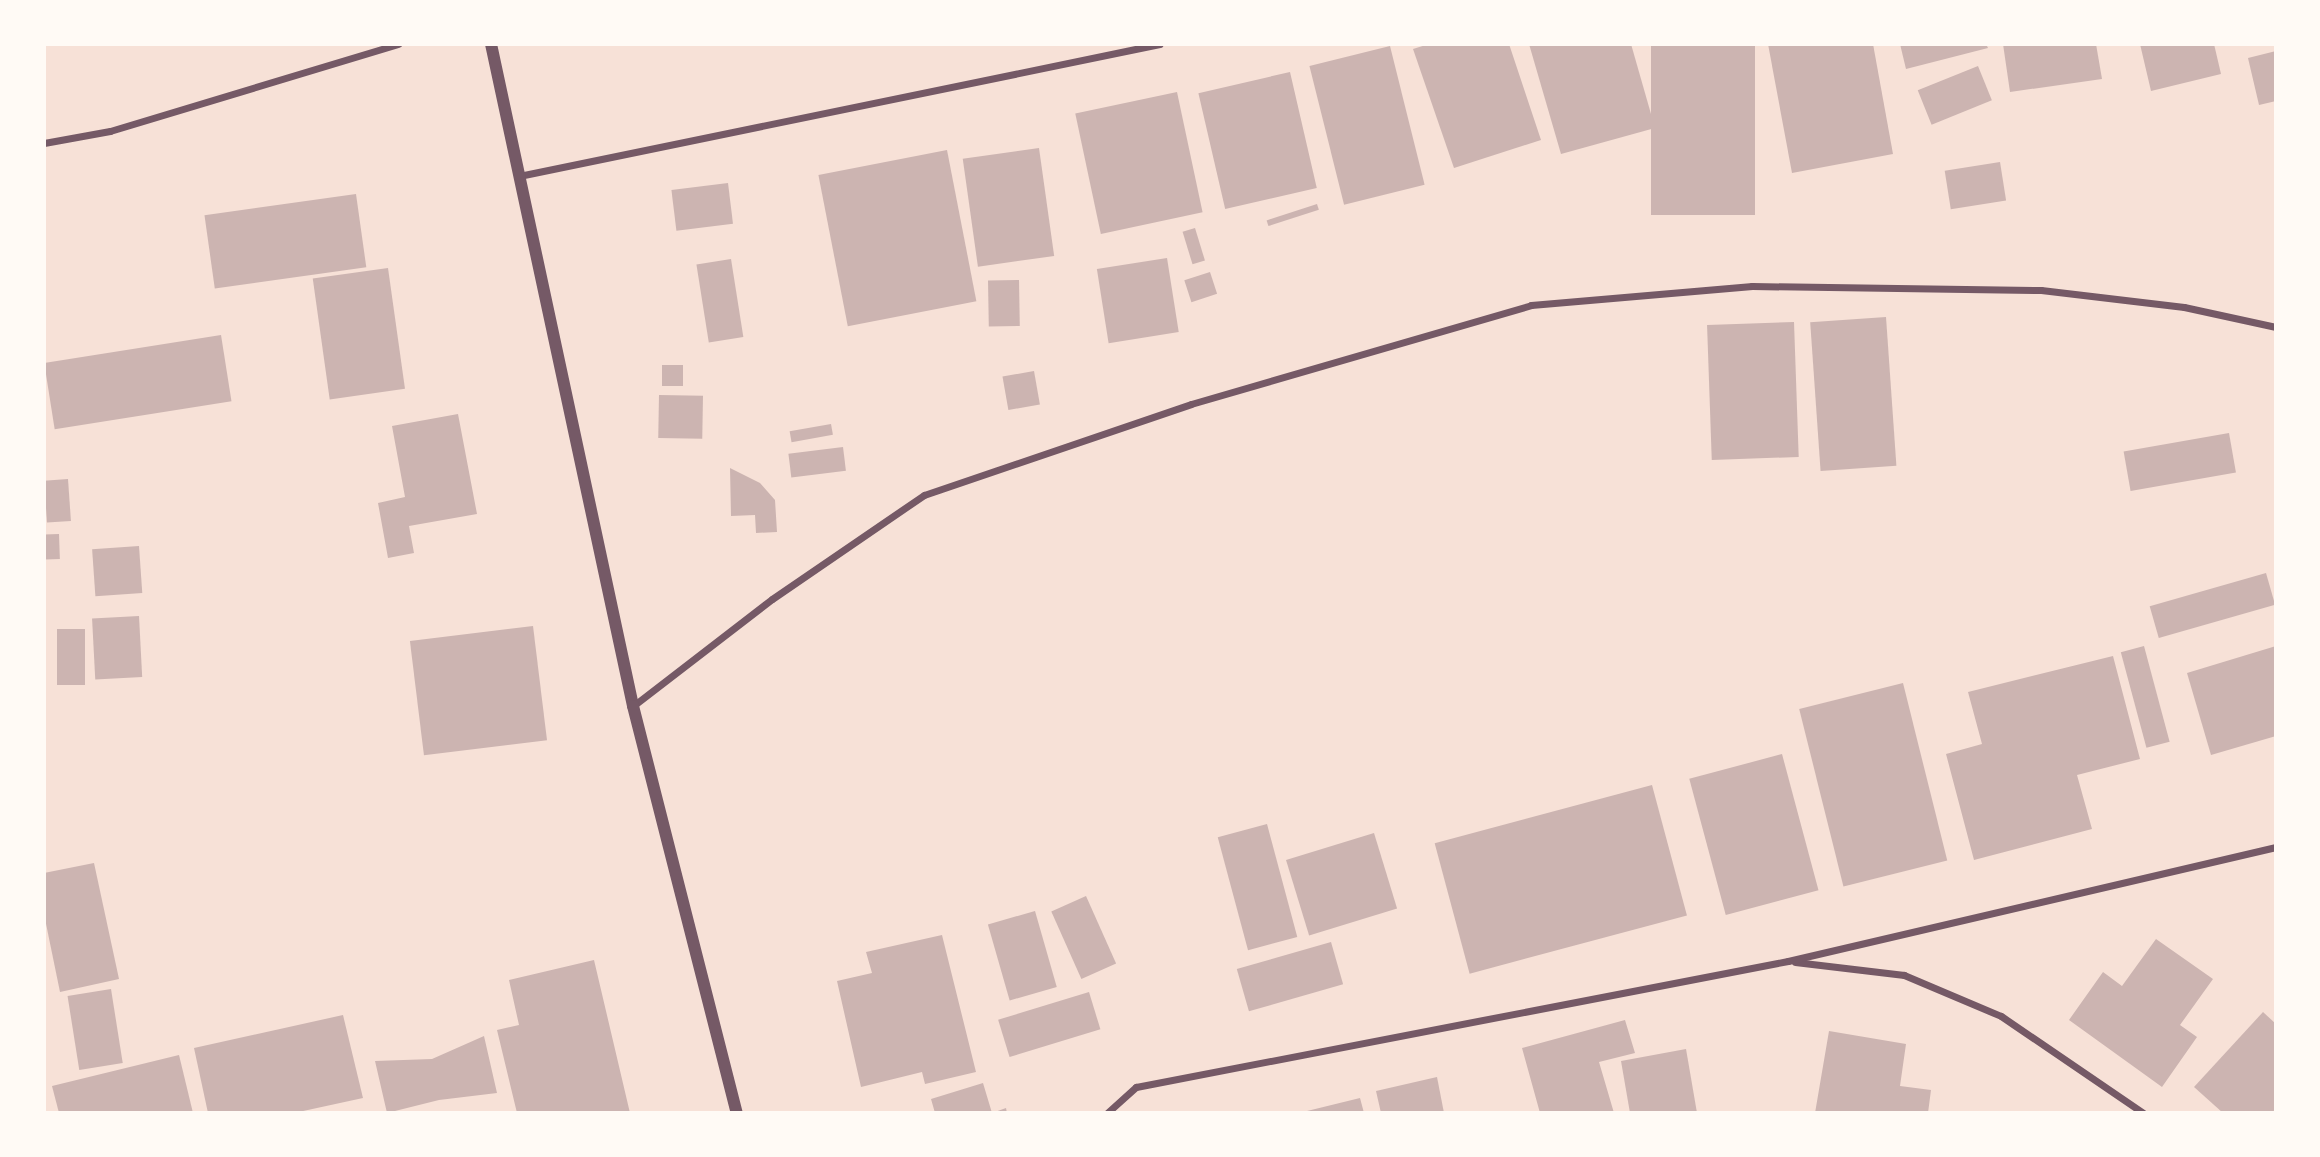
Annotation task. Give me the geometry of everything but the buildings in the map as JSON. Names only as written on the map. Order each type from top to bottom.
[{"type":"street","points":[[44,143],[110,131],[398,44]]},
{"type":"street","points":[[491,44],[633,706],[737,1113]]},
{"type":"street","points":[[518,176],[1160,44]]},
{"type":"street","points":[[633,706],[772,599],[924,495],[1191,404],[1531,305],[1752,286],[2041,290],[2184,307],[2276,327]]},
{"type":"street","points":[[1107,1113],[1136,1087],[1788,961],[2276,847]]},
{"type":"street","points":[[1788,961],[1904,975],[2001,1016],[2143,1113]]}]
